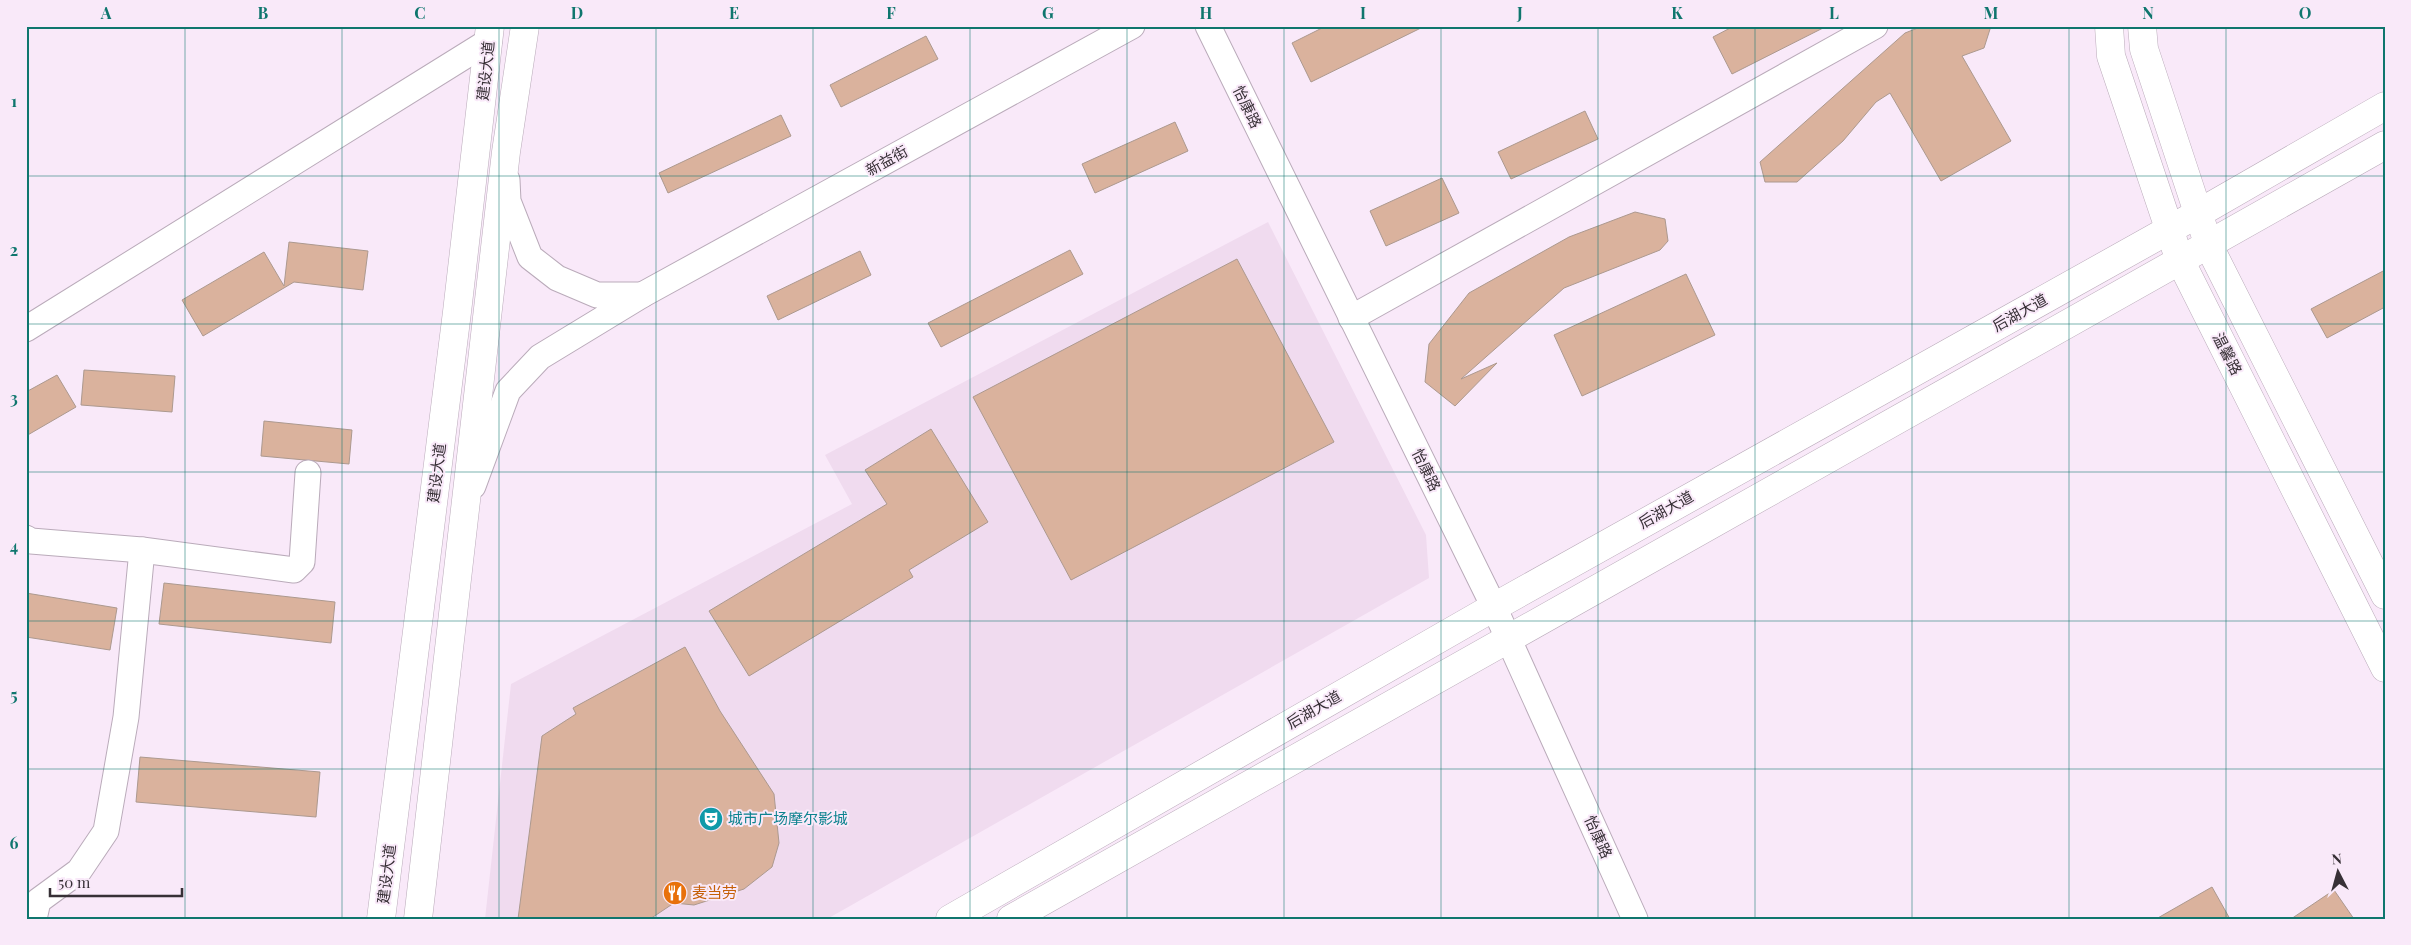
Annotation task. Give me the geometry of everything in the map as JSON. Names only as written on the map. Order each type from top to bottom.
[{"type":"main road","name":"建设大道","points":[[418,919],[506,152],[525,26]]},
{"type":"main road","name":"温馨路","points":[[2109,26],[2111,56],[2181,262],[2385,668]]},
{"type":"main road","points":[[2142,26],[2144,50],[2210,246],[2385,595]]},
{"type":"main road","name":"建设大道","points":[[381,919],[490,34]]},
{"type":"main road","name":"后湖大道","points":[[950,919],[1494,607],[2169,230],[2385,106]]},
{"type":"main road","points":[[1011,919],[2210,246],[2385,145]]},
{"type":"street","name":"新益街","points":[[466,507],[508,391],[540,357],[642,295],[1132,26]]},
{"type":"street","name":"怡康路","points":[[1208,26],[1494,607],[1635,919]]},
{"type":"street","points":[[1351,318],[1875,26]]},
{"type":"street","points":[[26,329],[490,34]]},
{"type":"street","points":[[506,152],[508,200],[530,258],[557,278],[596,295],[642,295]]},
{"type":"street","points":[[26,538],[31,541],[142,550],[294,570],[302,562],[308,473]]},
{"type":"street","points":[[34,919],[38,901],[79,871],[106,831],[126,717],[142,550]]},
{"type":"shaded area","points":[[1268,222],[1426,535],[1429,578],[827,919],[485,919],[511,684],[852,504],[825,455]]},
{"type":"building","points":[[1326,26],[1425,26],[1311,82],[1292,43]]},
{"type":"building","points":[[1734,26],[1827,26],[1732,74],[1713,37]]},
{"type":"building","points":[[1923,26],[1991,26],[1984,48],[1962,56],[2011,141],[1941,181],[1890,93],[1876,102],[1843,141],[1797,182],[1765,182],[1760,162],[1905,33]]},
{"type":"building","points":[[926,36],[938,59],[841,107],[830,85]]},
{"type":"building","points":[[1585,111],[1598,139],[1511,179],[1498,152]]},
{"type":"building","points":[[781,115],[791,136],[668,193],[659,173]]},
{"type":"building","points":[[1175,122],[1188,151],[1095,193],[1082,164]]},
{"type":"building","points":[[1442,178],[1459,213],[1386,246],[1370,211]]},
{"type":"building","points":[[1635,212],[1665,219],[1668,241],[1660,250],[1564,288],[1461,379],[1497,363],[1455,406],[1425,382],[1429,344],[1469,293],[1569,237]]},
{"type":"building","points":[[289,242],[368,251],[363,290],[294,282],[203,336],[182,300],[264,252],[284,286]]},
{"type":"building","points":[[1070,250],[1083,274],[941,347],[928,323]]},
{"type":"building","points":[[860,251],[871,275],[778,320],[767,296]]},
{"type":"building","points":[[1237,259],[1334,442],[1071,580],[973,397]]},
{"type":"building","points":[[2385,270],[2385,307],[2327,338],[2311,309]]},
{"type":"building","points":[[1686,274],[1715,335],[1582,396],[1554,335]]},
{"type":"building","points":[[84,370],[175,376],[172,412],[81,405]]},
{"type":"building","points":[[57,375],[76,407],[26,436],[26,392]]},
{"type":"building","points":[[264,421],[352,430],[349,464],[261,456]]},
{"type":"building","points":[[931,429],[988,522],[909,570],[913,577],[749,676],[709,611],[887,504],[865,470]]},
{"type":"building","points":[[164,583],[335,602],[331,643],[159,624]]},
{"type":"building","points":[[26,593],[117,608],[110,650],[26,637]]},
{"type":"building","points":[[685,647],[720,711],[774,794],[779,843],[772,867],[744,889],[694,905],[674,903],[650,919],[518,919],[542,736],[576,714],[573,708]]},
{"type":"building","points":[[140,757],[320,772],[316,817],[136,802]]},
{"type":"building","points":[[2212,887],[2230,919],[2156,919]]},
{"type":"building","points":[[2334,890],[2354,919],[2291,919]]},
{"type":"place","name":"城市广场摩尔影城","points":[[711,819]]},
{"type":"place","name":"麦当劳","points":[[675,893]]}]
